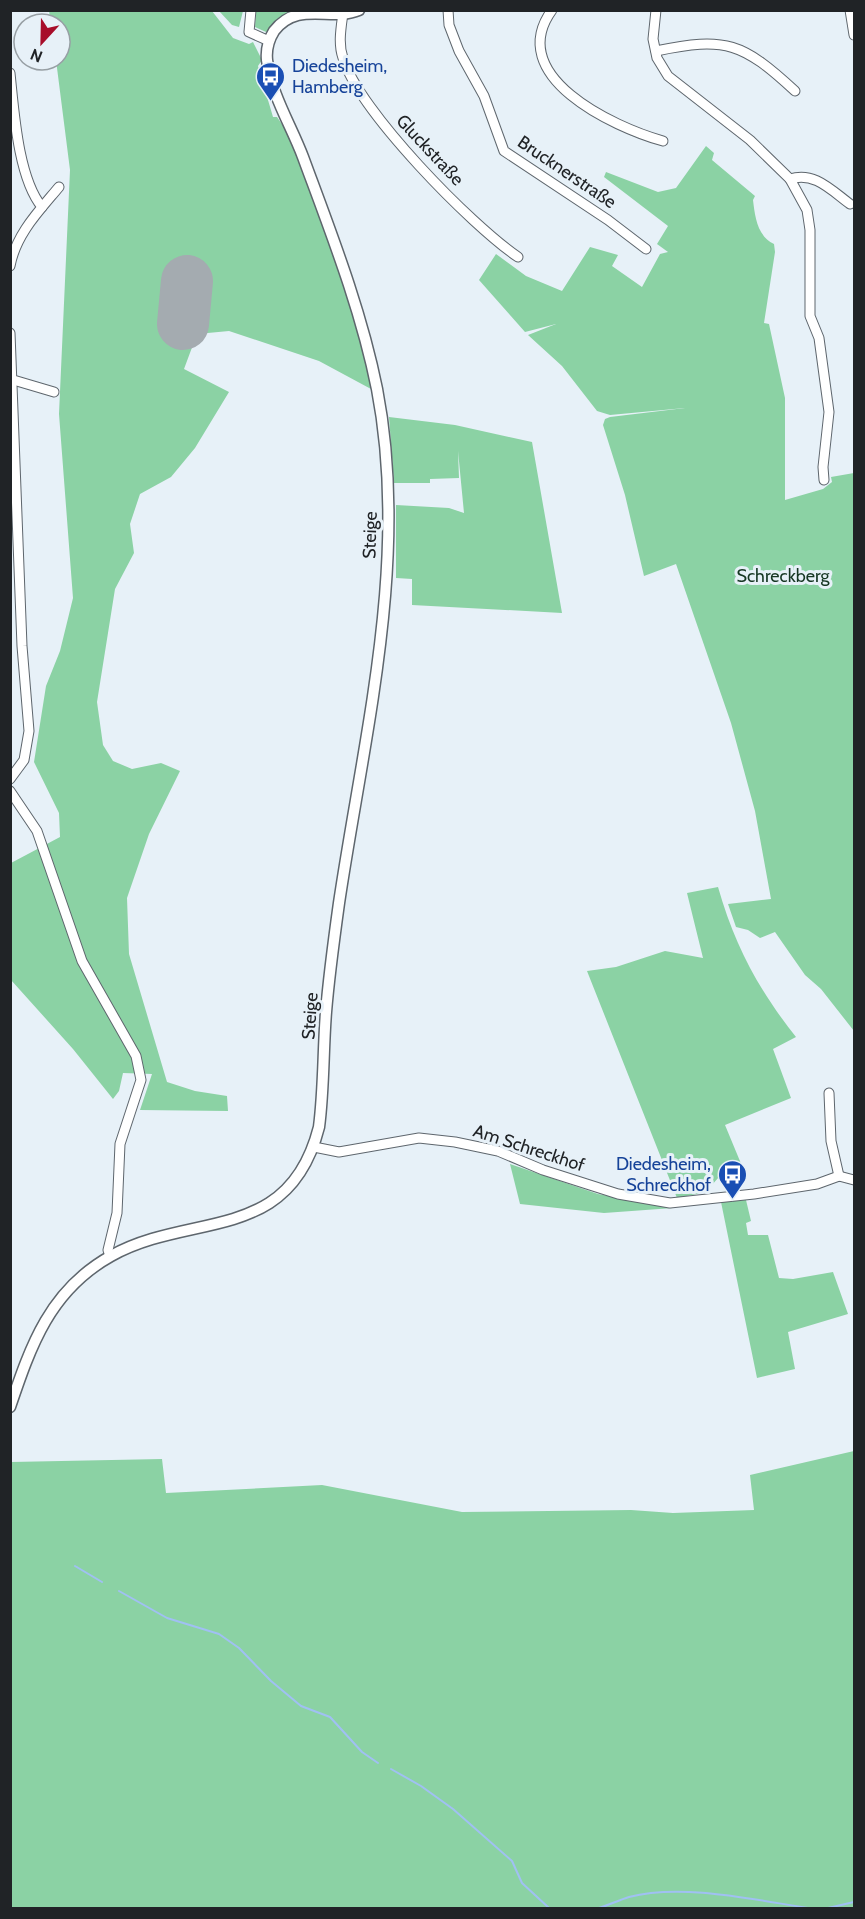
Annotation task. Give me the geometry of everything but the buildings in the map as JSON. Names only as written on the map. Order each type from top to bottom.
[{"type":"street","points":[[251,10],[249,32],[269,40],[287,18],[303,13],[342,13],[359,10]]},
{"type":"street","name":"Brucknerstraße","points":[[448,10],[449,25],[484,96],[504,151],[608,220],[646,249]]},
{"type":"street","points":[[552,10],[542,25],[539,46],[547,66],[560,85],[577,101],[600,117],[629,132],[663,141]]},
{"type":"street","points":[[656,10],[653,39],[668,76],[733,126],[790,179],[807,210],[810,230],[810,316],[819,338],[829,412],[823,467],[825,480]]},
{"type":"street","points":[[850,10],[855,35]]},
{"type":"street","name":"Gluckstraße","points":[[342,13],[340,36],[342,57],[351,78],[375,112],[440,187],[518,257]]},
{"type":"street","name":"Steige","points":[[10,1407],[29,1352],[53,1307],[73,1285],[111,1256],[135,1245],[245,1216],[283,1192],[298,1176],[314,1147],[321,1110],[330,972],[376,667],[388,545],[388,494],[377,391],[363,331],[344,268],[275,89],[267,61],[269,40]]},
{"type":"street","points":[[656,51],[683,45],[722,45],[745,50],[795,91]]},
{"type":"street","points":[[10,73],[20,148],[34,197],[42,207]]},
{"type":"street","points":[[790,179],[803,175],[815,178],[850,204]]},
{"type":"street","points":[[10,266],[19,239],[59,187]]},
{"type":"street","points":[[10,333],[22,646],[29,731],[24,760],[10,779]]},
{"type":"street","points":[[12,379],[54,392]]},
{"type":"street","points":[[10,791],[37,831],[82,961],[136,1056],[141,1080],[120,1144],[117,1213],[108,1250],[111,1256]]},
{"type":"street","points":[[829,1093],[831,1141],[839,1176],[855,1180]]},
{"type":"street","name":"Am Schreckhof","points":[[314,1147],[339,1152],[419,1138],[455,1142],[498,1151],[543,1170],[618,1194],[670,1203],[774,1191],[817,1184],[839,1176]]},
{"type":"green space","points":[[212,11],[233,38],[249,44],[253,42],[262,60],[258,66],[273,117],[277,117],[288,133],[344,268],[363,331],[371,389],[319,361],[229,331],[197,334],[184,369],[229,392],[195,448],[171,477],[140,494],[130,524],[134,553],[115,589],[97,702],[103,745],[113,761],[132,769],[161,763],[180,771],[149,834],[127,898],[129,954],[167,1082],[195,1091],[227,1096],[228,1111],[140,1110],[152,1074],[123,1073],[119,1091],[113,1099],[73,1049],[11,980],[11,863],[60,837],[59,813],[34,762],[46,686],[60,651],[73,598],[59,414],[70,170],[58,72],[72,72],[72,12],[49,12]]},
{"type":"green space","points":[[219,11],[243,11],[239,27],[232,25]]},
{"type":"green space","points":[[256,11],[305,11],[288,13],[266,32],[255,27]]},
{"type":"green space","name":"Schreckberg","points":[[706,146],[714,153],[712,160],[755,196],[753,200],[760,231],[774,244],[775,252],[764,323],[769,324],[785,398],[785,500],[823,489],[832,482],[831,477],[854,473],[854,1031],[821,989],[805,975],[775,932],[760,938],[748,930],[736,927],[728,904],[771,899],[755,811],[731,723],[676,564],[644,576],[625,495],[603,425],[605,419],[610,417],[685,408],[610,415],[597,411],[562,366],[528,335],[556,324],[525,332],[479,280],[496,254],[526,276],[562,291],[590,247],[618,255],[612,266],[642,287],[660,254],[668,252],[657,244],[668,226],[604,177],[606,172],[658,192],[676,188]]},
{"type":"green space","points":[[389,417],[455,425],[532,442],[562,613],[412,605],[412,579],[396,578],[396,505],[449,508],[464,513],[458,451],[459,478],[430,479],[430,483],[394,483]]},
{"type":"green space","points":[[718,887],[732,929],[749,966],[770,1002],[796,1037],[773,1049],[791,1098],[725,1125],[742,1166],[724,1171],[706,1192],[677,1198],[587,971],[616,967],[665,951],[703,958],[687,893]]},
{"type":"green space","points":[[510,1164],[598,1194],[673,1208],[604,1213],[520,1204]]},
{"type":"green space","points":[[746,1200],[751,1221],[746,1223],[748,1235],[768,1235],[779,1278],[793,1279],[833,1272],[848,1314],[788,1332],[795,1369],[757,1378],[721,1202]]},
{"type":"green space","points":[[854,1451],[854,1908],[11,1908],[11,1462],[162,1459],[166,1493],[322,1485],[462,1512],[631,1510],[673,1513],[754,1510],[750,1475]]},
{"type":"waterway","points":[[75,1566],[102,1582]]},
{"type":"waterway","points":[[119,1591],[167,1618],[219,1634],[239,1648],[271,1681],[301,1706],[330,1717],[362,1752],[378,1763]]},
{"type":"waterway","points":[[391,1769],[421,1786],[453,1809],[512,1861],[522,1883],[549,1908]]},
{"type":"waterway","points":[[599,1908],[629,1897],[672,1892],[718,1894],[808,1908]]},
{"type":"waterway","points":[[828,1908],[854,1902]]},
{"type":"runway","points":[[183,324],[187,281]]},
{"type":"place","name":"Diedesheim, Hamberg","points":[[271,102]]},
{"type":"place","name":"Diedesheim, Schreckhof","points":[[732,1200]]}]
